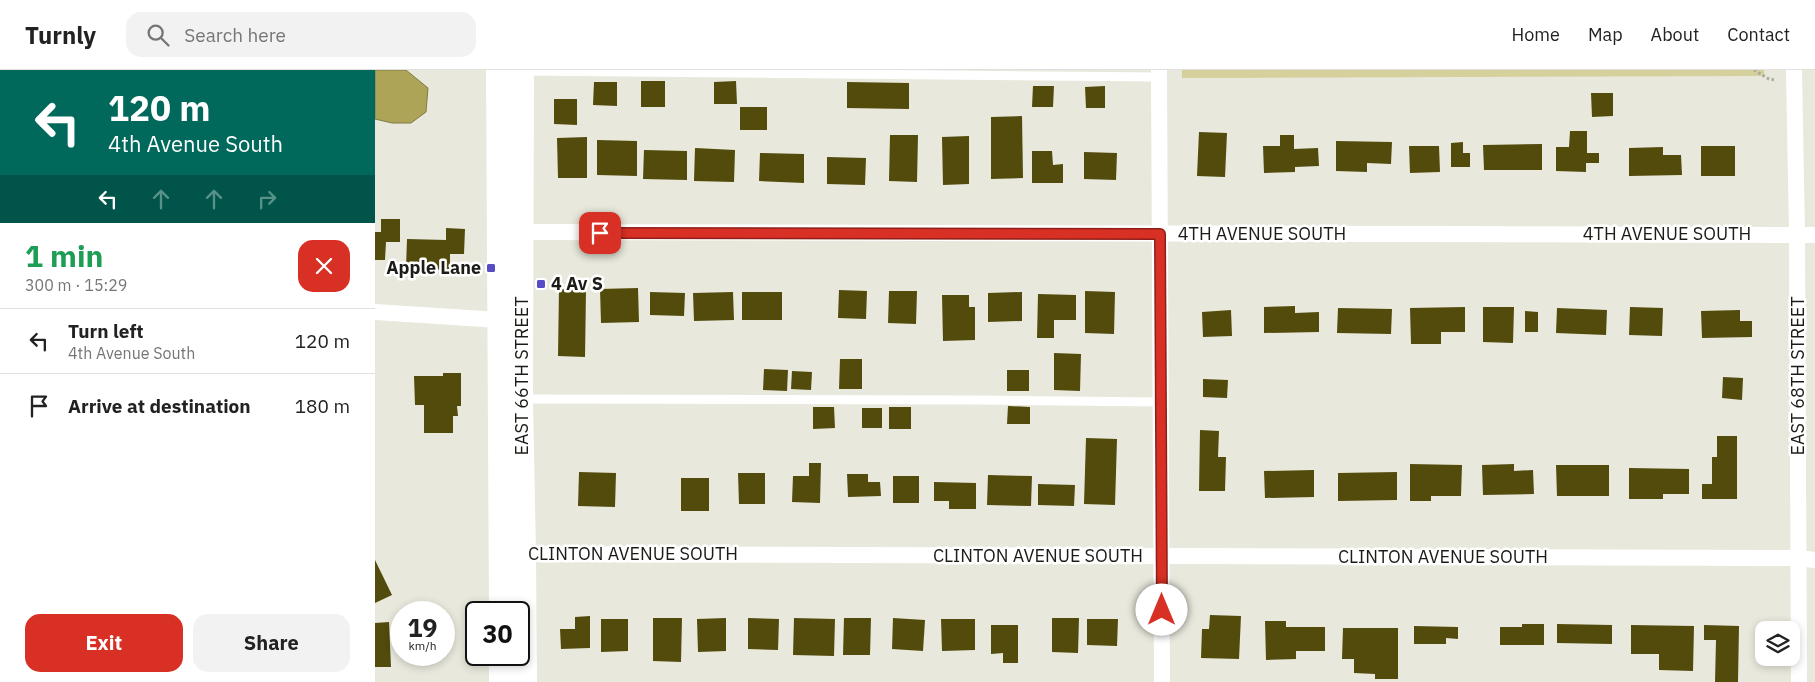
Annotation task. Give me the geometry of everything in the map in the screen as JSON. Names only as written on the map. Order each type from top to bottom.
[{"type":"main road","name":"EAST 66TH STREET","points":[[498,70],[501,601]]},
{"type":"main road","name":"EAST 66TH STREET","points":[[522,71],[521,399],[525,682]]},
{"type":"main road","points":[[501,666],[501,682]]},
{"type":"street","name":"EAST 68TH STREET","points":[[1794,70],[1797,234],[1799,682]]},
{"type":"street","points":[[1159,74],[1162,682]]},
{"type":"street","name":"4TH AVENUE SOUTH","points":[[498,232],[1815,235]]},
{"type":"street","points":[[375,312],[499,320]]},
{"type":"street","name":"CLINTON AVENUE SOUTH","points":[[501,554],[1798,558],[1815,560]]},
{"type":"lane","points":[[522,71],[1159,74]]},
{"type":"lane","points":[[521,399],[1161,402]]},
{"type":"shaded area","points":[[375,70],[406,70],[428,88],[426,112],[411,123],[392,123],[375,119]]},
{"type":"shaded area","points":[[1182,70],[1764,70],[1764,76],[1182,78]]},
{"type":"building","points":[[641,81],[665,81],[665,107],[641,107]]},
{"type":"building","points":[[736,81],[737,104],[714,104],[714,82]]},
{"type":"building","points":[[594,82],[617,82],[617,106],[593,105]]},
{"type":"building","points":[[847,82],[909,83],[909,109],[847,108]]},
{"type":"building","points":[[1033,86],[1054,86],[1053,107],[1032,107]]},
{"type":"building","points":[[1105,86],[1105,108],[1086,108],[1085,87]]},
{"type":"building","points":[[1591,93],[1613,93],[1613,116],[1592,117]]},
{"type":"building","points":[[554,99],[577,99],[577,125],[554,124]]},
{"type":"building","points":[[740,107],[767,107],[767,130],[740,130]]},
{"type":"building","points":[[1022,116],[1023,178],[991,179],[991,117]]},
{"type":"building","points":[[1570,131],[1587,131],[1587,153],[1599,153],[1599,163],[1586,163],[1586,172],[1556,171],[1556,147],[1569,147]]},
{"type":"building","points":[[1199,132],[1227,133],[1225,177],[1197,176]]},
{"type":"building","points":[[890,135],[918,135],[917,182],[889,181]]},
{"type":"building","points":[[1280,135],[1294,135],[1294,149],[1318,148],[1319,166],[1295,167],[1295,172],[1264,173],[1263,146],[1280,146]]},
{"type":"building","points":[[969,136],[969,184],[943,185],[942,137]]},
{"type":"building","points":[[587,137],[587,178],[558,178],[557,138]]},
{"type":"building","points":[[597,140],[637,141],[637,176],[597,175]]},
{"type":"building","points":[[1336,141],[1392,142],[1391,164],[1367,163],[1367,172],[1336,171]]},
{"type":"building","points":[[1463,142],[1463,153],[1470,153],[1470,167],[1451,167],[1451,143]]},
{"type":"building","points":[[1542,144],[1542,170],[1484,170],[1483,145]]},
{"type":"building","points":[[1409,146],[1439,146],[1440,172],[1410,173]]},
{"type":"building","points":[[1701,146],[1735,146],[1735,176],[1701,176]]},
{"type":"building","points":[[1663,147],[1663,155],[1681,155],[1682,175],[1629,176],[1629,148]]},
{"type":"building","points":[[695,148],[735,150],[734,182],[694,181]]},
{"type":"building","points":[[644,150],[687,151],[687,180],[643,179]]},
{"type":"building","points":[[1032,151],[1052,151],[1053,165],[1063,164],[1063,183],[1032,183]]},
{"type":"building","points":[[1084,152],[1117,153],[1116,180],[1084,179]]},
{"type":"building","points":[[760,153],[804,154],[804,183],[759,181]]},
{"type":"building","points":[[827,157],[866,158],[865,185],[827,184]]},
{"type":"building","points":[[381,219],[400,219],[400,242],[386,242],[385,260],[375,260],[375,232],[381,232]]},
{"type":"building","points":[[446,228],[465,229],[464,254],[450,254],[450,270],[406,268],[407,239],[446,240]]},
{"type":"building","points":[[638,288],[639,322],[601,323],[600,289]]},
{"type":"building","points":[[559,289],[586,290],[585,357],[558,356]]},
{"type":"building","points":[[839,290],[867,291],[866,319],[838,318]]},
{"type":"building","points":[[889,291],[917,291],[916,324],[888,323]]},
{"type":"building","points":[[1085,291],[1115,292],[1114,334],[1085,333]]},
{"type":"building","points":[[650,292],[685,293],[684,316],[650,315]]},
{"type":"building","points":[[733,292],[734,320],[694,321],[693,293]]},
{"type":"building","points":[[742,292],[782,292],[782,320],[742,320]]},
{"type":"building","points":[[1022,292],[1022,321],[988,322],[988,293]]},
{"type":"building","points":[[1038,294],[1076,295],[1076,320],[1054,320],[1054,338],[1037,338]]},
{"type":"building","points":[[942,295],[969,295],[969,307],[975,307],[975,340],[943,341]]},
{"type":"building","points":[[1295,306],[1295,313],[1319,312],[1319,332],[1264,333],[1264,307]]},
{"type":"building","points":[[1465,307],[1465,332],[1441,332],[1441,344],[1411,344],[1410,308]]},
{"type":"building","points":[[1483,307],[1514,307],[1513,343],[1483,342]]},
{"type":"building","points":[[1630,307],[1663,308],[1662,336],[1629,335]]},
{"type":"building","points":[[1338,308],[1392,309],[1391,334],[1337,333]]},
{"type":"building","points":[[1557,308],[1607,310],[1606,335],[1556,333]]},
{"type":"building","points":[[1231,310],[1232,336],[1203,337],[1202,312]]},
{"type":"building","points":[[1740,310],[1740,321],[1752,321],[1752,337],[1702,338],[1701,311]]},
{"type":"building","points":[[1525,311],[1538,312],[1538,332],[1525,332]]},
{"type":"building","points":[[1054,353],[1081,354],[1080,391],[1054,390]]},
{"type":"building","points":[[840,359],[862,359],[862,389],[839,389]]},
{"type":"building","points":[[764,369],[788,370],[787,391],[763,390]]},
{"type":"building","points":[[1007,370],[1029,370],[1029,391],[1007,391]]},
{"type":"building","points":[[792,371],[812,372],[811,390],[791,389]]},
{"type":"building","points":[[443,373],[461,373],[461,406],[457,406],[458,416],[453,416],[453,433],[424,433],[424,405],[415,405],[414,376],[443,376]]},
{"type":"building","points":[[1723,377],[1743,378],[1742,400],[1722,398]]},
{"type":"building","points":[[1203,379],[1228,380],[1227,398],[1203,397]]},
{"type":"building","points":[[1008,406],[1030,407],[1030,424],[1007,424]]},
{"type":"building","points":[[813,407],[834,407],[835,428],[813,429]]},
{"type":"building","points":[[889,407],[911,407],[911,429],[889,429]]},
{"type":"building","points":[[862,408],[882,408],[882,428],[862,428]]},
{"type":"building","points":[[1200,430],[1219,431],[1218,457],[1226,457],[1225,491],[1199,491]]},
{"type":"building","points":[[1717,436],[1737,436],[1737,499],[1702,499],[1702,484],[1712,484],[1712,457],[1717,457]]},
{"type":"building","points":[[1086,438],[1117,439],[1115,505],[1084,504]]},
{"type":"building","points":[[809,463],[821,463],[820,503],[792,502],[793,476],[809,476]]},
{"type":"building","points":[[1410,464],[1462,465],[1461,496],[1431,496],[1431,501],[1410,501]]},
{"type":"building","points":[[1514,464],[1514,471],[1533,470],[1534,494],[1483,495],[1482,465]]},
{"type":"building","points":[[1556,465],[1609,465],[1609,496],[1557,496]]},
{"type":"building","points":[[1629,468],[1689,469],[1689,494],[1663,494],[1663,499],[1629,499]]},
{"type":"building","points":[[1314,470],[1314,497],[1265,498],[1264,471]]},
{"type":"building","points":[[579,472],[616,473],[615,507],[578,506]]},
{"type":"building","points":[[1397,472],[1397,500],[1338,501],[1338,473]]},
{"type":"building","points":[[738,473],[765,473],[765,504],[739,504]]},
{"type":"building","points":[[847,474],[868,474],[868,482],[880,482],[881,496],[848,497]]},
{"type":"building","points":[[988,475],[1032,476],[1031,506],[987,505]]},
{"type":"building","points":[[893,476],[919,476],[919,503],[893,503]]},
{"type":"building","points":[[681,478],[709,478],[709,511],[681,511]]},
{"type":"building","points":[[934,482],[976,483],[976,509],[949,509],[949,501],[934,501]]},
{"type":"building","points":[[1038,484],[1075,485],[1074,506],[1038,505]]},
{"type":"building","points":[[375,560],[392,595],[375,603]]},
{"type":"building","points":[[1210,615],[1241,616],[1239,659],[1201,658],[1202,629],[1209,629]]},
{"type":"building","points":[[590,616],[590,648],[561,649],[560,629],[575,629],[575,617]]},
{"type":"building","points":[[653,618],[682,618],[681,662],[653,661]]},
{"type":"building","points":[[726,618],[726,651],[698,652],[697,619]]},
{"type":"building","points":[[748,618],[779,619],[778,650],[748,649]]},
{"type":"building","points":[[794,618],[835,619],[834,656],[793,655]]},
{"type":"building","points":[[844,618],[871,618],[870,655],[843,655]]},
{"type":"building","points":[[893,618],[925,620],[923,651],[892,649]]},
{"type":"building","points":[[1052,618],[1079,618],[1078,653],[1052,652]]},
{"type":"building","points":[[601,619],[628,619],[628,651],[601,652]]},
{"type":"building","points":[[941,619],[975,619],[975,650],[942,651]]},
{"type":"building","points":[[1087,619],[1118,619],[1117,646],[1087,645]]},
{"type":"building","points":[[1265,621],[1286,621],[1286,627],[1325,627],[1325,651],[1296,651],[1296,659],[1266,660]]},
{"type":"building","points":[[389,622],[391,667],[375,667],[375,623]]},
{"type":"building","points":[[1522,624],[1544,624],[1544,645],[1500,645],[1500,627],[1522,627]]},
{"type":"building","points":[[1557,624],[1612,625],[1612,644],[1557,643]]},
{"type":"building","points":[[991,625],[1018,625],[1018,663],[1003,663],[1003,653],[991,654]]},
{"type":"building","points":[[1631,625],[1694,626],[1693,671],[1659,670],[1659,654],[1631,654]]},
{"type":"building","points":[[1704,625],[1739,626],[1738,682],[1715,682],[1716,640],[1704,640]]},
{"type":"building","points":[[1414,626],[1458,627],[1458,639],[1446,638],[1446,644],[1414,644]]},
{"type":"building","points":[[1343,628],[1398,628],[1398,679],[1375,679],[1375,674],[1354,673],[1354,659],[1342,659]]},
{"type":"place","name":"Apple Lane","points":[[491,268]]},
{"type":"place","name":"4 Av S","points":[[541,284]]},
{"type":"route","points":[[600,233],[1160,234],[1162,610]]}]
